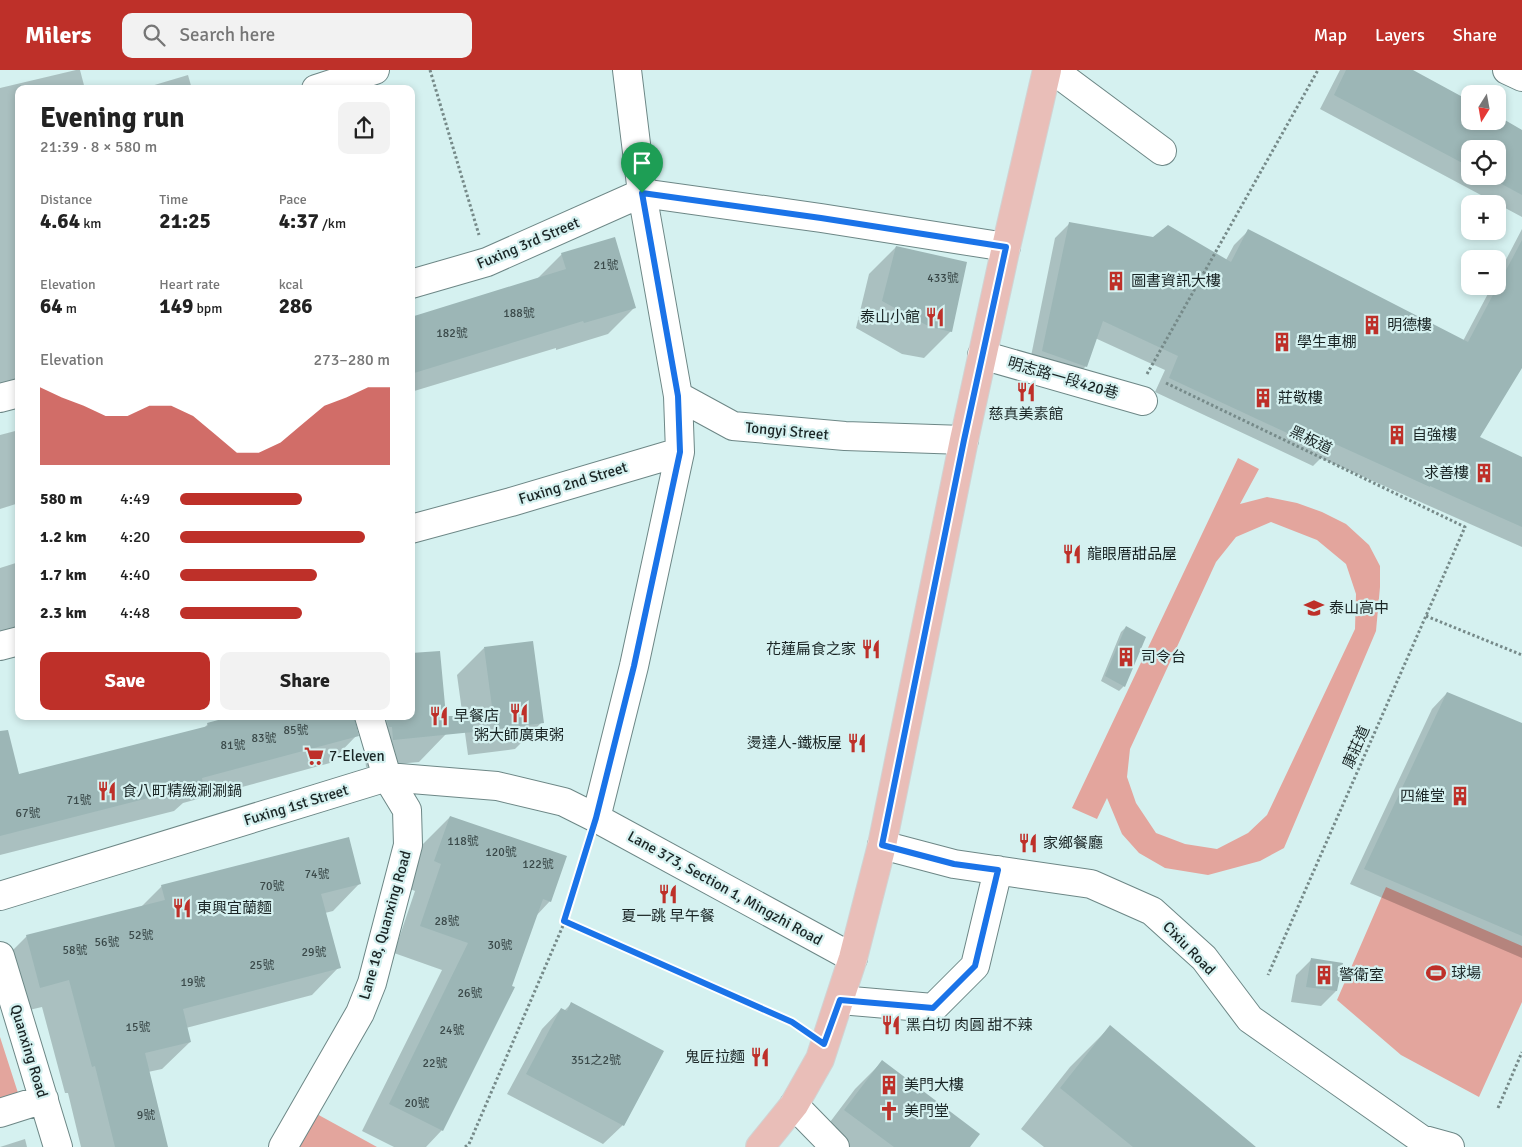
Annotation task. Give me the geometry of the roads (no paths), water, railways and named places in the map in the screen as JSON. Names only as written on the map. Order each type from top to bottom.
[{"type":"main road","points":[[760,1147],[794,1105],[820,1059],[853,958],[882,845],[982,355],[1047,70]]},
{"type":"street","points":[[328,85],[375,70]]},
{"type":"street","points":[[596,818],[634,666],[680,452],[678,396],[642,193],[627,70]]},
{"type":"street","points":[[1053,70],[1162,151]]},
{"type":"street","points":[[1508,70],[1522,77]]},
{"type":"street","points":[[642,193],[821,218],[1006,247]]},
{"type":"street","name":"Fuxing 3rd Street","points":[[415,283],[488,262],[642,193]]},
{"type":"street","name":"明志路一段420巷","points":[[982,355],[1149,390]]},
{"type":"street","points":[[0,398],[15,394]]},
{"type":"street","name":"Tongyi Street","points":[[678,396],[733,426],[845,436],[964,440]]},
{"type":"street","name":"Fuxing 2nd Street","points":[[415,528],[511,502],[680,452]]},
{"type":"street","points":[[0,646],[15,642]]},
{"type":"street","name":"Lane 18, Quanxing Road","points":[[283,1147],[356,1022],[372,983],[408,845],[407,810],[387,777],[370,720]]},
{"type":"street","name":"Fuxing 1st Street","points":[[0,896],[387,777],[498,786],[564,802],[596,818]]},
{"type":"street","name":"Lane 373, Section 1, Mingzhi Road","points":[[596,818],[853,958]]},
{"type":"street","name":"Cixiu Road","points":[[882,845],[954,864],[1091,884],[1152,911],[1204,958],[1250,1019],[1421,1139],[1450,1147]]},
{"type":"street","points":[[840,1000],[933,1008],[975,966],[998,870]]},
{"type":"street","name":"Quanxing Road","points":[[2,971],[58,1147]]},
{"type":"street","points":[[0,1112],[44,1099]]},
{"type":"street","points":[[794,1105],[836,1147]]},
{"type":"place","name":"圖書資訊大樓","points":[[1116,281]]},
{"type":"place","name":"泰山小館","points":[[935,317]]},
{"type":"place","name":"明德樓","points":[[1372,325]]},
{"type":"place","name":"學生車棚","points":[[1282,342]]},
{"type":"place","name":"慈真美素館","points":[[1026,392]]},
{"type":"place","name":"莊敬樓","points":[[1263,398]]},
{"type":"place","name":"自強樓","points":[[1397,435]]},
{"type":"place","name":"求善樓","points":[[1484,473]]},
{"type":"place","name":"龍眼厝甜品屋","points":[[1072,554]]},
{"type":"place","name":"泰山高中","points":[[1314,608]]},
{"type":"place","name":"花蓮扁食之家","points":[[871,649]]},
{"type":"place","name":"司令台","points":[[1126,657]]},
{"type":"place","name":"粥大師廣東粥","points":[[519,713]]},
{"type":"place","name":"早餐店","points":[[439,716]]},
{"type":"place","name":"燙達人-鐵板屋","points":[[857,743]]},
{"type":"place","name":"7-Eleven","points":[[314,756]]},
{"type":"place","name":"食八町精緻涮涮鍋","points":[[107,791]]},
{"type":"place","name":"四維堂","points":[[1460,796]]},
{"type":"place","name":"家鄉餐廳","points":[[1028,843]]},
{"type":"place","name":"夏一跳 早午餐","points":[[668,894]]},
{"type":"place","name":"東興宜蘭麵","points":[[182,908]]},
{"type":"place","name":"球場","points":[[1436,973]]},
{"type":"place","name":"警衛室","points":[[1324,975]]},
{"type":"place","name":"黑白切 肉圓 甜不辣","points":[[891,1025]]},
{"type":"place","name":"鬼匠拉麵","points":[[760,1057]]},
{"type":"place","name":"美門大樓","points":[[889,1085]]},
{"type":"place","name":"美門堂","points":[[889,1111]]}]
